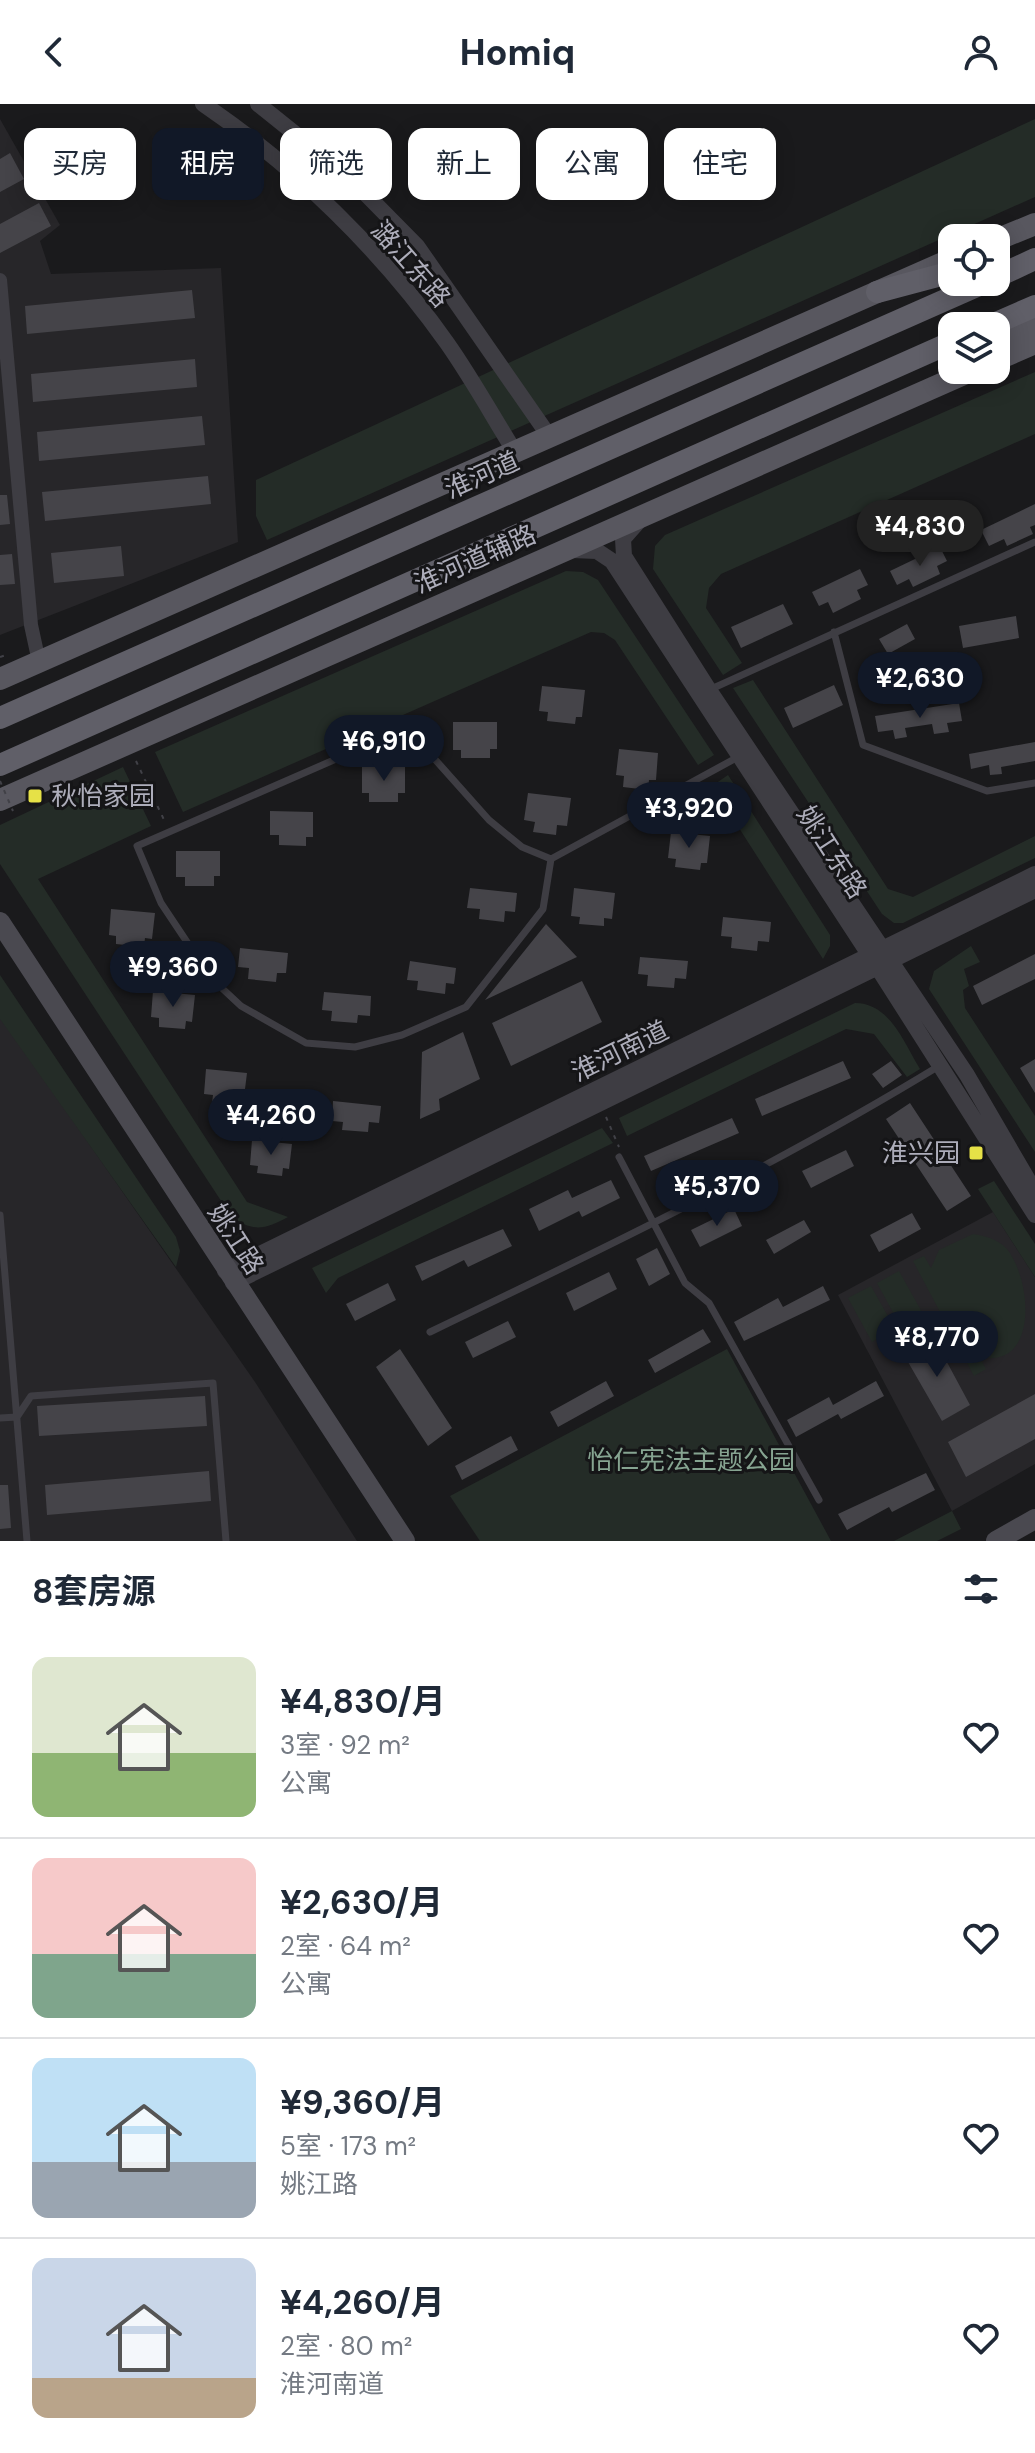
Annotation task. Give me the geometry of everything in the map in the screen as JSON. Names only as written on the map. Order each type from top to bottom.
[{"type":"highway","points":[[1010,256],[1035,249]]},
{"type":"highway","points":[[1010,271],[1035,259]]},
{"type":"highway","points":[[877,292],[938,276]]},
{"type":"highway","name":"淮河道","points":[[0,718],[954,296]]},
{"type":"highway","points":[[1010,317],[1035,306]]},
{"type":"highway","points":[[0,765],[938,348]]},
{"type":"main road","points":[[1010,234],[1035,224]]},
{"type":"main road","points":[[0,679],[938,265]]},
{"type":"main road","points":[[1010,335],[1035,319]]},
{"type":"main road","points":[[1010,354],[1035,343]]},
{"type":"main road","points":[[914,396],[938,381]]},
{"type":"main road","name":"淮河道辅路","points":[[6,806],[129,745],[941,384]]},
{"type":"main road","name":"姚江路","points":[[0,922],[229,1277],[405,1541]]},
{"type":"main road","points":[[996,1541],[1035,1519]]},
{"type":"street","name":"潞江东路","points":[[203,104],[302,183],[381,259],[447,343],[515,452]]},
{"type":"street","name":"潞江东路","points":[[258,104],[349,177],[417,246],[549,436]]},
{"type":"street","points":[[0,280],[31,625],[39,662]]},
{"type":"street","name":"姚江东路","points":[[642,518],[623,539],[624,556],[704,692]]},
{"type":"street","name":"姚江东路","points":[[564,551],[597,551],[606,555],[746,753],[881,958],[967,1075],[1035,1192]]},
{"type":"street","name":"淮河南道","points":[[229,1277],[600,1104],[1035,874]]},
{"type":"street","name":"淮河南道","points":[[229,1277],[881,958],[1035,890]]},
{"type":"street","name":"姚江东路","points":[[881,958],[941,1064],[1035,1215]]},
{"type":"lane","points":[[704,692],[1035,542]]},
{"type":"lane","points":[[834,632],[863,745],[987,791],[1035,783]]},
{"type":"lane","points":[[407,728],[489,820],[522,847],[551,859],[543,909],[466,1007],[402,1035],[355,1047],[306,1043],[278,1030],[241,1006],[211,978],[161,903],[137,846],[407,728]]},
{"type":"lane","points":[[551,859],[746,753]]},
{"type":"lane","points":[[430,1332],[654,1224],[851,1120],[941,1064]]},
{"type":"lane","points":[[619,1157],[685,1283],[709,1303],[819,1500]]},
{"type":"lane","points":[[0,1215],[27,1541]]},
{"type":"lane","points":[[17,1417],[31,1396],[213,1383],[226,1541]]},
{"type":"lane","points":[[0,1418],[17,1417]]},
{"type":"path","points":[[0,657],[9,654]]},
{"type":"path","points":[[129,745],[169,830]]},
{"type":"path","points":[[0,781],[6,806]]},
{"type":"path","points":[[600,1104],[619,1144],[619,1157]]},
{"type":"shaded area","points":[[0,119],[24,161],[24,200],[46,200],[60,225],[40,241],[51,274],[221,268],[238,542],[0,635]]},
{"type":"shaded area","points":[[0,1016],[255,1382],[357,1541],[0,1541]]},
{"type":"shaded area","points":[[993,1212],[1035,1277],[1035,1464],[952,1511],[838,1295]]},
{"type":"green space","points":[[1035,119],[1035,197],[975,224],[938,224],[938,240],[267,540],[256,516],[256,480]]},
{"type":"green space","points":[[1035,372],[1035,434],[721,574],[709,588],[706,608],[742,663],[723,675],[653,569],[655,546],[665,535]]},
{"type":"green space","points":[[566,571],[583,572],[598,580],[714,755],[698,765],[615,640],[604,633],[591,632],[183,812],[155,752]]},
{"type":"green space","points":[[753,680],[888,889],[913,897],[1035,836],[1035,858],[903,923],[894,923],[882,914],[733,688]]},
{"type":"green space","points":[[123,767],[151,826],[38,879],[247,1202],[288,1217],[273,1224],[253,1227],[231,1216],[0,864],[0,825]]},
{"type":"green space","points":[[728,775],[830,935],[830,946],[823,959],[712,786]]},
{"type":"green space","points":[[971,946],[980,962],[964,969],[969,986],[963,990],[965,1008],[1035,1116],[1035,1152],[929,989],[934,971]]},
{"type":"green space","points":[[0,975],[176,1237],[180,1251],[176,1267],[0,1019]]},
{"type":"green space","points":[[855,1003],[867,1005],[887,1017],[920,1069],[907,1077],[874,1034],[846,1029],[627,1136],[619,1118]]},
{"type":"green space","points":[[602,1128],[613,1143],[338,1278],[326,1293],[312,1268]]},
{"type":"green space","points":[[994,1181],[1035,1244],[1035,1277],[978,1189]]},
{"type":"green space","points":[[973,1234],[995,1240],[1007,1249],[1016,1265],[1025,1303],[1020,1339],[1011,1351],[997,1358],[979,1356],[986,1369],[974,1376],[913,1261],[924,1256],[931,1268],[939,1250]]},
{"type":"green space","points":[[899,1271],[923,1314],[901,1327],[877,1283]]},
{"type":"green space","points":[[871,1286],[895,1329],[872,1342],[848,1298]]},
{"type":"green space","name":"怡仁宪法主题公园","points":[[727,1349],[831,1541],[480,1541],[450,1496]]},
{"type":"green space","points":[[952,1511],[961,1529],[937,1541],[894,1541]]},
{"type":"building","points":[[10,153],[24,179],[0,192],[0,159]]},
{"type":"building","points":[[39,203],[51,226],[0,253],[0,224]]},
{"type":"building","points":[[192,290],[195,318],[27,334],[25,306]]},
{"type":"building","points":[[195,359],[197,387],[33,402],[31,374]]},
{"type":"building","points":[[202,416],[205,445],[39,461],[37,432]]},
{"type":"building","points":[[208,476],[211,504],[45,521],[42,492]]},
{"type":"building","points":[[0,495],[7,495],[10,524],[0,525]]},
{"type":"building","points":[[1035,504],[1035,525],[1030,527],[1033,534],[1007,546],[1004,539],[989,546],[981,530]]},
{"type":"building","points":[[121,546],[124,576],[54,583],[51,553]]},
{"type":"building","points":[[940,547],[947,561],[937,566],[940,574],[913,587],[909,579],[897,585],[890,571]]},
{"type":"building","points":[[12,554],[15,584],[0,585],[0,555]]},
{"type":"building","points":[[860,569],[868,585],[857,590],[861,599],[833,613],[828,602],[819,606],[812,592]]},
{"type":"building","points":[[783,604],[793,624],[741,648],[731,627]]},
{"type":"building","points":[[1016,616],[1019,638],[963,648],[959,626]]},
{"type":"building","points":[[907,624],[915,639],[888,654],[879,639]]},
{"type":"building","points":[[834,685],[843,705],[793,728],[784,708]]},
{"type":"building","points":[[542,686],[585,690],[582,717],[576,717],[575,724],[547,721],[548,712],[539,711]]},
{"type":"building","points":[[959,703],[962,721],[947,723],[949,732],[934,734],[932,724],[905,728],[907,737],[895,739],[893,730],[878,732],[875,716]]},
{"type":"building","points":[[453,722],[497,722],[497,749],[490,749],[490,758],[461,758],[461,750],[453,750]]},
{"type":"building","points":[[1035,742],[1035,761],[1001,767],[1002,774],[990,775],[989,765],[971,769],[969,754]]},
{"type":"building","points":[[619,749],[658,753],[656,780],[649,780],[648,790],[623,787],[624,776],[616,775]]},
{"type":"building","points":[[362,766],[405,766],[405,793],[398,793],[398,802],[369,802],[369,793],[362,793]]},
{"type":"building","points":[[528,793],[571,798],[567,826],[557,825],[556,835],[533,832],[535,822],[524,820]]},
{"type":"building","points":[[270,811],[313,812],[313,837],[306,837],[306,846],[279,845],[279,835],[270,835]]},
{"type":"building","points":[[671,832],[710,836],[707,863],[701,863],[700,870],[675,867],[676,859],[668,858]]},
{"type":"building","points":[[176,851],[220,851],[220,876],[214,876],[214,886],[185,886],[185,877],[176,877]]},
{"type":"building","points":[[470,888],[517,893],[515,912],[505,911],[504,922],[479,919],[480,909],[467,908]]},
{"type":"building","points":[[574,888],[615,893],[612,919],[604,918],[604,926],[579,924],[580,917],[571,916]]},
{"type":"building","points":[[111,909],[155,913],[152,939],[145,938],[144,947],[116,944],[116,936],[109,935]]},
{"type":"building","points":[[723,917],[771,922],[769,942],[758,941],[757,951],[731,948],[732,937],[721,936]]},
{"type":"building","points":[[546,924],[577,957],[485,1000]]},
{"type":"building","points":[[240,948],[288,953],[286,973],[277,973],[276,982],[248,979],[249,968],[238,967]]},
{"type":"building","points":[[1035,954],[1035,979],[982,1005],[973,986]]},
{"type":"building","points":[[640,957],[688,961],[686,979],[675,978],[674,988],[647,986],[648,975],[638,974]]},
{"type":"building","points":[[410,961],[456,968],[454,984],[446,983],[445,994],[417,990],[418,981],[407,980]]},
{"type":"building","points":[[582,981],[602,1022],[511,1066],[492,1023]]},
{"type":"building","points":[[153,991],[195,995],[192,1022],[186,1021],[185,1029],[159,1027],[159,1018],[151,1017]]},
{"type":"building","points":[[324,992],[371,996],[370,1016],[358,1015],[357,1023],[331,1021],[332,1011],[322,1010]]},
{"type":"building","points":[[463,1032],[480,1079],[439,1099],[440,1110],[420,1119],[422,1052]]},
{"type":"building","points":[[1035,1059],[1035,1093],[1020,1068]]},
{"type":"building","points":[[843,1061],[851,1078],[762,1116],[755,1099]]},
{"type":"building","points":[[891,1061],[902,1075],[883,1088],[872,1074]]},
{"type":"building","points":[[206,1069],[247,1073],[244,1097],[236,1097],[235,1105],[212,1103],[213,1095],[204,1094]]},
{"type":"building","points":[[333,1101],[381,1106],[379,1123],[369,1122],[368,1132],[342,1130],[343,1122],[332,1121]]},
{"type":"building","points":[[910,1103],[971,1196],[947,1211],[886,1119]]},
{"type":"building","points":[[732,1118],[739,1133],[651,1171],[644,1156]]},
{"type":"building","points":[[252,1140],[292,1144],[289,1169],[283,1168],[282,1176],[257,1173],[258,1166],[250,1165]]},
{"type":"building","points":[[846,1150],[854,1166],[811,1188],[802,1171]]},
{"type":"building","points":[[611,1180],[620,1198],[582,1217],[579,1211],[539,1231],[529,1209],[568,1190],[572,1198]]},
{"type":"building","points":[[734,1209],[742,1226],[700,1247],[691,1230]]},
{"type":"building","points":[[912,1213],[921,1229],[879,1252],[870,1235]]},
{"type":"building","points":[[804,1220],[811,1232],[774,1254],[766,1240]]},
{"type":"building","points":[[503,1229],[512,1246],[468,1267],[464,1260],[422,1281],[415,1266]]},
{"type":"building","points":[[657,1248],[670,1274],[649,1286],[636,1259]]},
{"type":"building","points":[[609,1272],[617,1289],[574,1311],[566,1293]]},
{"type":"building","points":[[388,1283],[396,1300],[355,1321],[346,1304]]},
{"type":"building","points":[[823,1286],[830,1300],[744,1341],[734,1322],[778,1298],[783,1307]]},
{"type":"building","points":[[508,1321],[516,1337],[473,1358],[465,1342]]},
{"type":"building","points":[[703,1329],[711,1342],[655,1373],[648,1360]]},
{"type":"building","points":[[934,1338],[970,1405],[942,1421],[904,1355]]},
{"type":"building","points":[[400,1349],[452,1428],[428,1446],[376,1367]]},
{"type":"building","points":[[606,1381],[614,1396],[558,1427],[550,1412]]},
{"type":"building","points":[[876,1381],[884,1396],[841,1419],[838,1414],[796,1437],[787,1420],[829,1397],[833,1405]]},
{"type":"building","points":[[1035,1394],[1035,1439],[966,1477],[948,1442]]},
{"type":"building","points":[[205,1396],[207,1426],[39,1436],[37,1406]]},
{"type":"building","points":[[511,1436],[518,1450],[462,1480],[455,1466]]},
{"type":"building","points":[[209,1471],[211,1501],[47,1515],[45,1485]]},
{"type":"building","points":[[926,1473],[935,1490],[892,1512],[889,1507],[847,1530],[838,1514]]},
{"type":"building","points":[[0,1485],[8,1485],[11,1528],[0,1529]]},
{"type":"place","name":"秋怡家园","points":[[35,796]]},
{"type":"place","name":"淮兴园","points":[[976,1153]]}]
